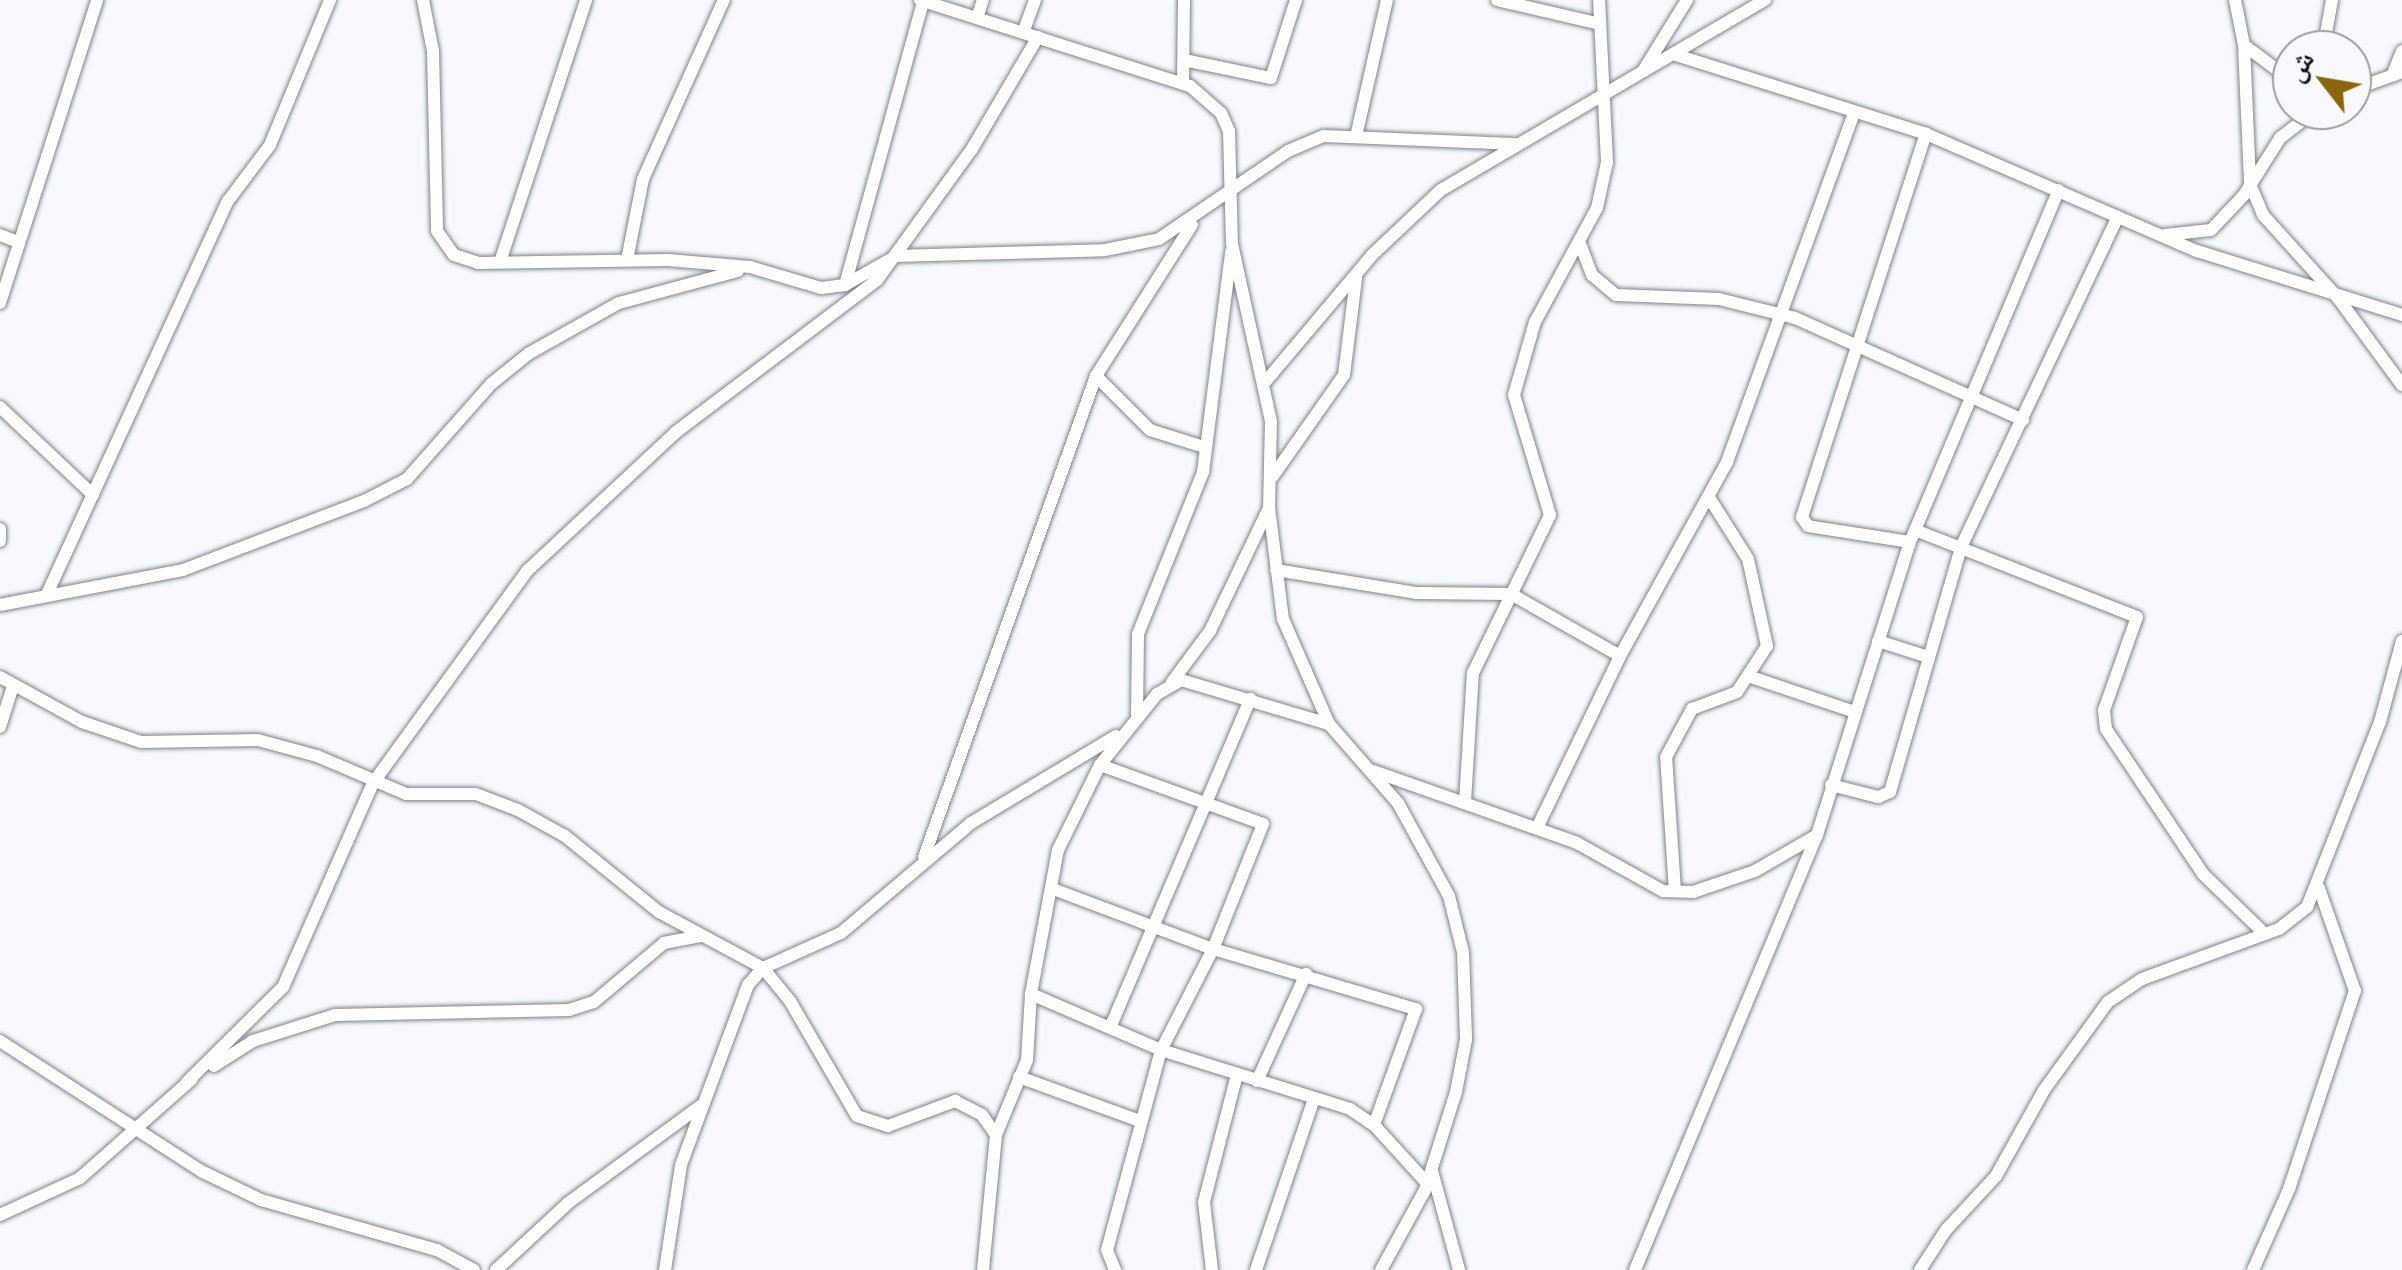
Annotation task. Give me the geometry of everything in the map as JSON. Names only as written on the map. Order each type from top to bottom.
[{"type":"street","points":[[0,303],[16,241],[97,0]]},
{"type":"street","points":[[47,594],[228,201],[270,145],[330,0]]},
{"type":"street","points":[[423,0],[433,51],[437,231],[454,255],[500,262],[627,260],[750,268],[821,288],[845,285],[896,256],[1105,250],[1158,239],[1195,220],[1233,187],[1306,144],[1357,132],[1518,144]]},
{"type":"street","points":[[500,262],[586,0]]},
{"type":"street","points":[[627,260],[644,179],[724,0]]},
{"type":"street","points":[[845,285],[922,0],[1183,84],[1221,113],[1234,150],[1232,244],[1204,447],[1186,520],[1138,634],[1137,716]]},
{"type":"street","points":[[977,18],[983,0]]},
{"type":"street","points":[[1023,33],[1035,0]]},
{"type":"street","points":[[1183,84],[1184,7],[1194,0]]},
{"type":"street","points":[[1184,60],[1272,78],[1296,0]]},
{"type":"street","points":[[1357,132],[1387,0]]},
{"type":"street","points":[[1497,0],[1600,24]]},
{"type":"street","points":[[1465,802],[1474,673],[1550,515],[1545,481],[1521,429],[1514,396],[1520,364],[1597,208],[1608,162],[1600,0]]},
{"type":"street","points":[[1642,73],[1687,0]]},
{"type":"street","points":[[1266,381],[1356,277],[1441,190],[1765,0]]},
{"type":"street","points":[[2235,0],[2244,45],[2250,184],[2263,215],[2295,257],[2338,298],[2402,385]]},
{"type":"street","points":[[2327,30],[2332,0]]},
{"type":"street","points":[[0,1215],[80,1178],[187,1082],[284,987],[373,783],[527,571],[676,432],[854,300],[896,256],[1038,38]]},
{"type":"street","points":[[2244,45],[2272,66]]},
{"type":"street","points":[[2372,83],[2397,74],[2402,51]]},
{"type":"street","points":[[1673,54],[1926,134],[2158,236],[2338,298],[2402,315]]},
{"type":"street","points":[[1538,828],[1620,656],[1710,499],[1854,114]]},
{"type":"street","points":[[2158,236],[2211,230],[2250,184],[2280,138],[2290,130]]},
{"type":"street","points":[[1926,134],[1802,517],[1808,526],[1913,536],[1961,547],[2137,617],[2104,710],[2106,729],[2203,874],[2265,934]]},
{"type":"street","points":[[1636,1270],[1817,835],[1913,536],[2059,190]]},
{"type":"street","points":[[1831,786],[1878,796],[1890,792],[1961,547],[2118,217]]},
{"type":"street","points":[[923,860],[1096,376],[1195,220]]},
{"type":"street","points":[[0,235],[16,241]]},
{"type":"street","points":[[1580,241],[1592,275],[1616,294],[1720,299],[1779,315],[1858,344],[2023,420]]},
{"type":"street","points":[[1232,244],[1266,381],[1273,476],[1269,507],[1283,619],[1329,724],[1398,803],[1449,896],[1464,952],[1466,1040],[1427,1184],[1382,1270]]},
{"type":"street","points":[[0,605],[207,563],[364,501],[407,479],[491,384],[528,354],[619,303],[750,268]]},
{"type":"street","points":[[1273,476],[1344,374],[1356,277]]},
{"type":"street","points":[[1096,376],[1150,430],[1204,447]]},
{"type":"street","points":[[0,407],[93,495]]},
{"type":"street","points":[[1675,891],[1666,757],[1692,710],[1737,692],[1751,677],[1766,646],[1760,594],[1748,559],[1710,499]]},
{"type":"street","points":[[983,1270],[996,1135],[1027,1060],[1031,994],[1058,850],[1100,765],[1122,732],[1170,684],[1210,631],[1269,507]]},
{"type":"street","points":[[0,529],[0,541]]},
{"type":"street","points":[[1276,570],[1417,594],[1511,594],[1620,656]]},
{"type":"street","points":[[1920,1270],[1946,1230],[1996,1176],[2052,1078],[2108,1002],[2160,971],[2265,934],[2298,916],[2319,888],[2402,641]]},
{"type":"street","points":[[1878,642],[1928,657]]},
{"type":"street","points":[[0,677],[82,722],[141,742],[258,740],[316,756],[406,794],[476,794],[518,810],[565,836],[660,912],[763,968],[790,1001],[856,1116],[888,1126],[955,1101],[982,1115],[996,1135]]},
{"type":"street","points":[[1751,677],[1855,712]]},
{"type":"street","points":[[1170,684],[1200,683],[1329,724]]},
{"type":"street","points":[[0,726],[13,686]]},
{"type":"street","points":[[1110,1028],[1250,699]]},
{"type":"street","points":[[664,1270],[681,1165],[738,1000],[763,968],[841,933],[971,823],[1122,732]]},
{"type":"street","points":[[1100,765],[1263,824],[1213,949],[1162,1050],[1107,1250],[1115,1270]]},
{"type":"street","points":[[1372,771],[1538,828],[1599,855],[1634,880],[1675,891],[1755,871],[1817,835]]},
{"type":"street","points":[[2253,1270],[2288,1189],[2355,991],[2319,888]]},
{"type":"street","points":[[1052,889],[1213,949],[1416,1010],[1374,1125]]},
{"type":"street","points":[[187,1082],[252,1041],[336,1015],[569,1010],[594,1002],[664,943],[701,936]]},
{"type":"street","points":[[1257,1081],[1306,974]]},
{"type":"street","points":[[1031,994],[1162,1050],[1314,1099],[1374,1125],[1427,1184]]},
{"type":"street","points":[[0,1042],[132,1131],[260,1200],[438,1250],[474,1270]]},
{"type":"street","points":[[1212,1270],[1204,1202],[1237,1074]]},
{"type":"street","points":[[1019,1077],[1140,1121]]},
{"type":"street","points":[[1256,1270],[1314,1099]]},
{"type":"street","points":[[496,1270],[568,1203],[704,1104]]},
{"type":"street","points":[[1432,1169],[1459,1270]]}]
